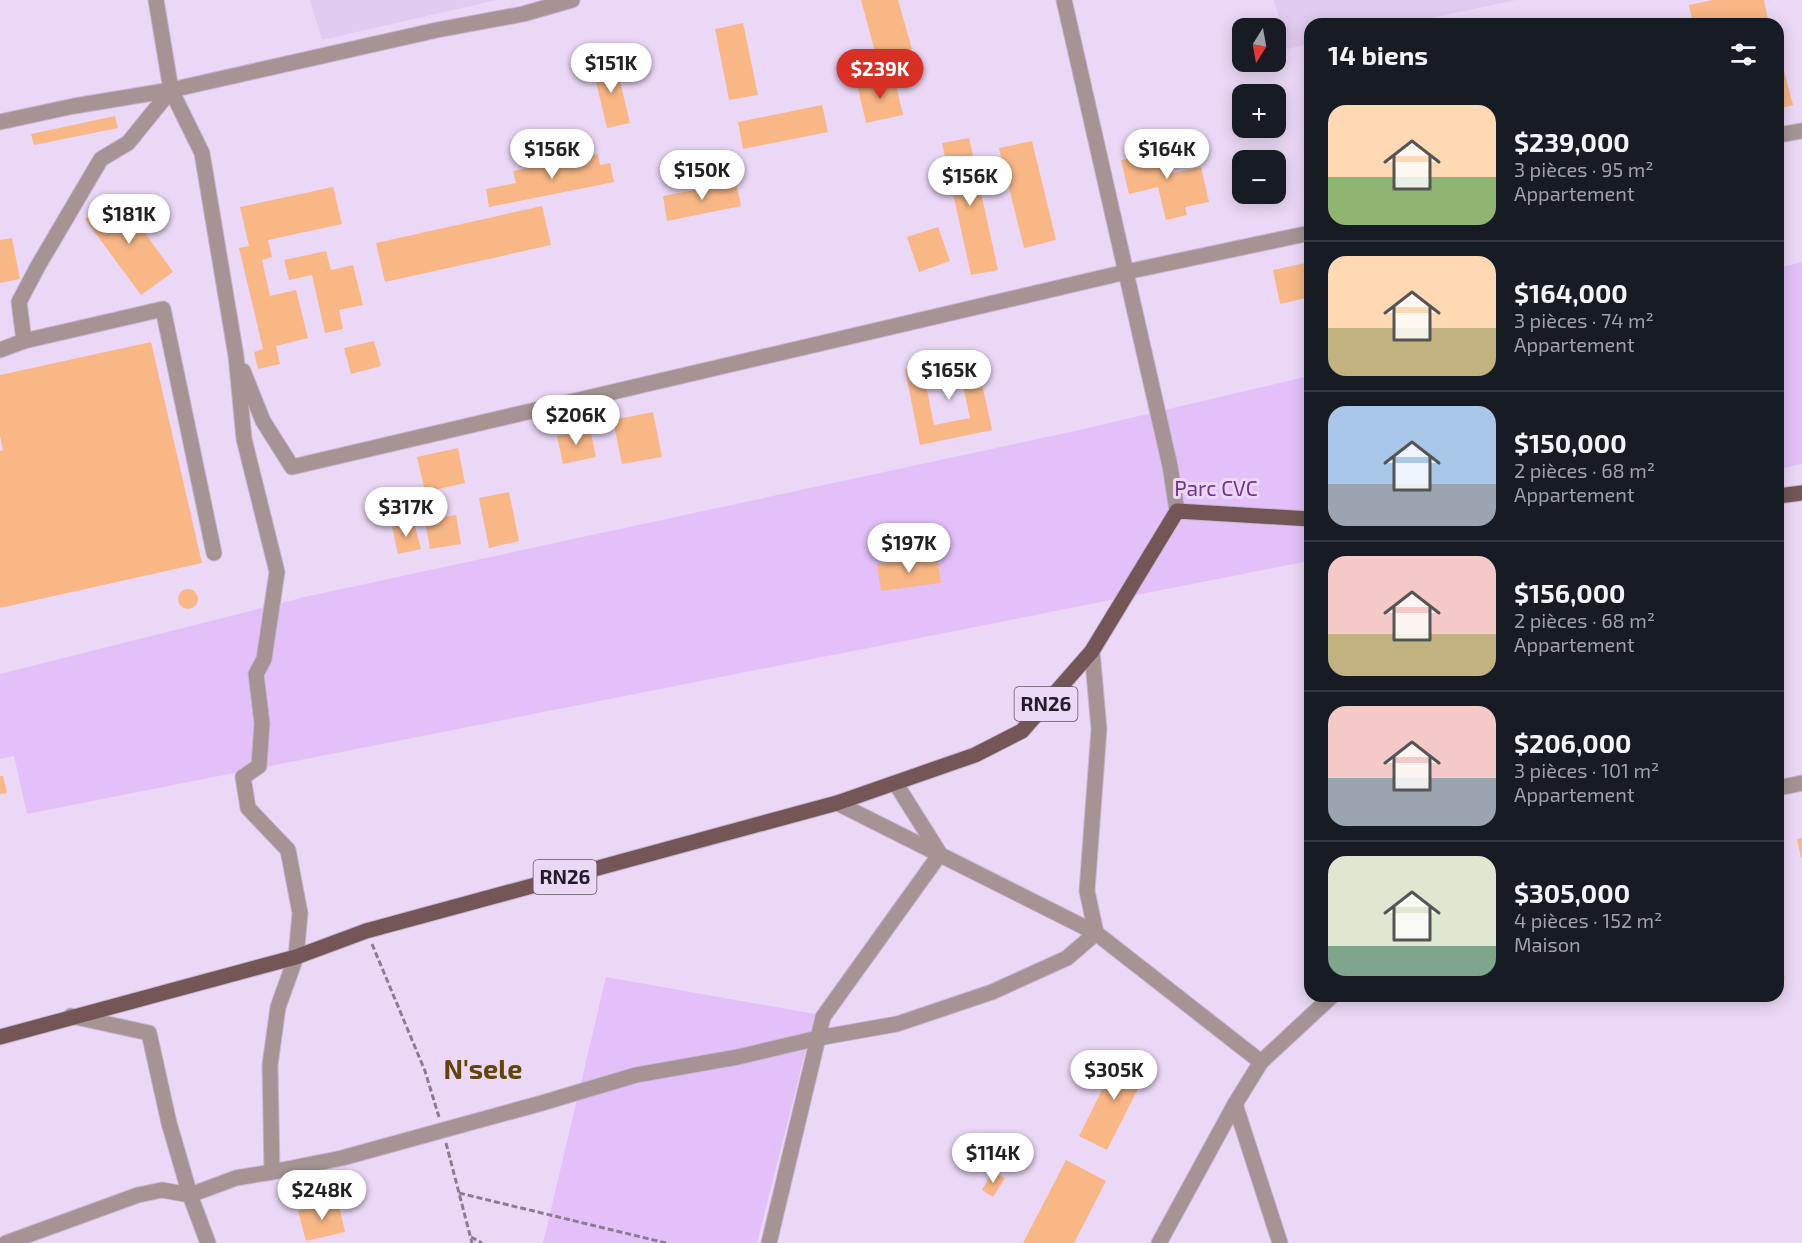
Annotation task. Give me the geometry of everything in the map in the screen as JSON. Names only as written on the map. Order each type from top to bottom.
[{"type":"main road","points":[[1784,495],[1802,493]]},
{"type":"main road","points":[[1178,511],[1304,519]]},
{"type":"main road","name":"RN26","points":[[0,1036],[296,957],[366,931],[837,803],[975,755],[1022,731],[1092,651],[1178,511]]},
{"type":"street","points":[[156,0],[171,90],[202,153],[236,356],[244,439],[277,572],[264,659],[256,674],[262,723],[259,766],[243,777],[248,808],[288,850],[300,913],[296,957],[278,1006],[270,1065],[272,1172]]},
{"type":"street","points":[[0,122],[74,106],[171,90],[437,30],[523,14],[572,0]]},
{"type":"street","points":[[1064,0],[1178,511]]},
{"type":"street","points":[[24,341],[20,302],[38,266],[95,168],[101,159],[128,143],[171,90]]},
{"type":"street","points":[[1784,134],[1802,131]]},
{"type":"street","points":[[236,356],[263,422],[292,467],[1126,272],[1304,234]]},
{"type":"street","points":[[0,350],[24,341],[163,309],[214,553]]},
{"type":"street","points":[[1092,651],[1099,729],[1088,891],[1096,933]]},
{"type":"street","points":[[1784,787],[1802,783]]},
{"type":"street","points":[[896,784],[940,854]]},
{"type":"street","points":[[837,803],[1096,933],[1261,1062]]},
{"type":"street","points":[[772,1242],[823,1017],[940,854]]},
{"type":"street","points":[[6,1243],[138,1195],[162,1190],[190,1195],[236,1178],[342,1158],[636,1075],[738,1057],[818,1038],[897,1024],[992,992],[1067,958],[1096,933]]},
{"type":"street","points":[[1159,1243],[1235,1104],[1261,1062],[1326,1002]]},
{"type":"street","points":[[71,1016],[149,1033],[169,1123],[190,1195],[208,1243]]},
{"type":"street","points":[[1235,1104],[1280,1243]]},
{"type":"path","points":[[366,931],[425,1071],[443,1130],[472,1243]]},
{"type":"path","points":[[459,1192],[666,1243]]},
{"type":"path","points":[[471,1237],[482,1243]]},
{"type":"shaded area","points":[[310,0],[497,0],[322,40]]},
{"type":"shaded area","points":[[1274,0],[1516,0],[1431,18],[1304,18],[1304,45],[1287,49],[1286,18],[1279,18]]},
{"type":"green space","points":[[1802,262],[1802,464],[1784,468],[1784,266]]},
{"type":"green space","name":"Parc CVC","points":[[1304,377],[1304,562],[27,814],[14,756],[0,759],[0,674],[309,596],[1079,430]]},
{"type":"green space","points":[[606,977],[815,1014],[757,1243],[543,1243]]},
{"type":"building","points":[[861,0],[898,0],[912,49],[877,59]]},
{"type":"building","points":[[1713,0],[1764,0],[1768,18],[1692,18],[1689,5]]},
{"type":"building","points":[[743,23],[758,95],[729,100],[715,29]]},
{"type":"building","points":[[615,60],[630,123],[607,128],[592,65]]},
{"type":"building","points":[[1784,70],[1793,105],[1784,107]]},
{"type":"building","points":[[894,76],[903,115],[866,123],[857,84]]},
{"type":"building","points":[[822,105],[828,132],[743,149],[738,122]]},
{"type":"building","points":[[115,116],[118,128],[34,145],[31,134]]},
{"type":"building","points":[[969,138],[998,270],[971,275],[942,143]]},
{"type":"building","points":[[1032,141],[1056,240],[1024,248],[999,148]]},
{"type":"building","points":[[1190,145],[1193,156],[1170,161],[1173,173],[1201,167],[1209,202],[1185,207],[1187,215],[1166,220],[1158,187],[1129,194],[1121,160]]},
{"type":"building","points":[[598,154],[600,165],[610,163],[614,182],[489,207],[486,189],[516,183],[513,171]]},
{"type":"building","points":[[736,182],[741,206],[667,221],[663,196]]},
{"type":"building","points":[[333,187],[342,224],[268,240],[272,257],[262,260],[270,296],[296,290],[308,338],[276,346],[280,364],[258,369],[254,352],[263,349],[239,248],[249,246],[240,207]]},
{"type":"building","points":[[118,195],[173,272],[141,295],[85,219]]},
{"type":"building","points":[[542,206],[551,245],[385,282],[376,243]]},
{"type":"building","points":[[938,227],[950,261],[919,272],[907,237]]},
{"type":"building","points":[[12,238],[20,279],[0,283],[0,240]]},
{"type":"building","points":[[326,251],[331,270],[353,265],[363,305],[339,310],[343,329],[325,333],[312,275],[289,280],[284,260]]},
{"type":"building","points":[[1304,263],[1304,298],[1280,304],[1273,270]]},
{"type":"building","points":[[374,341],[381,366],[351,374],[344,348]]},
{"type":"building","points":[[151,342],[202,563],[0,608],[0,451],[3,450],[0,436],[0,375]]},
{"type":"building","points":[[976,355],[992,430],[920,445],[905,369],[922,366],[934,425],[970,418],[960,372],[928,378],[925,365]]},
{"type":"building","points":[[653,412],[662,457],[622,464],[613,420]]},
{"type":"building","points":[[590,429],[596,457],[563,464],[557,436]]},
{"type":"building","points":[[458,448],[465,483],[425,492],[417,457]]},
{"type":"building","points":[[509,492],[519,541],[489,548],[479,498]]},
{"type":"building","points":[[456,515],[461,544],[430,549],[425,521]]},
{"type":"building","points":[[414,522],[421,549],[398,554],[392,527]]},
{"type":"building","points":[[937,556],[941,583],[881,591],[877,564]]},
{"type":"building","points":[[184,589],[192,589],[198,595],[198,603],[192,609],[184,609],[178,603],[178,595]]},
{"type":"building","points":[[0,776],[3,776],[7,793],[0,794]]},
{"type":"building","points":[[1802,838],[1802,858],[1801,858],[1797,839]]},
{"type":"building","points":[[1121,1052],[1149,1067],[1107,1150],[1079,1136]]},
{"type":"building","points":[[1066,1160],[1106,1181],[1074,1243],[1023,1243]]},
{"type":"building","points":[[993,1171],[1005,1178],[993,1197],[982,1190]]},
{"type":"building","points":[[338,1201],[345,1232],[306,1241],[298,1211]]},
{"type":"district","name":"N'sele","points":[[483,1070]]}]
